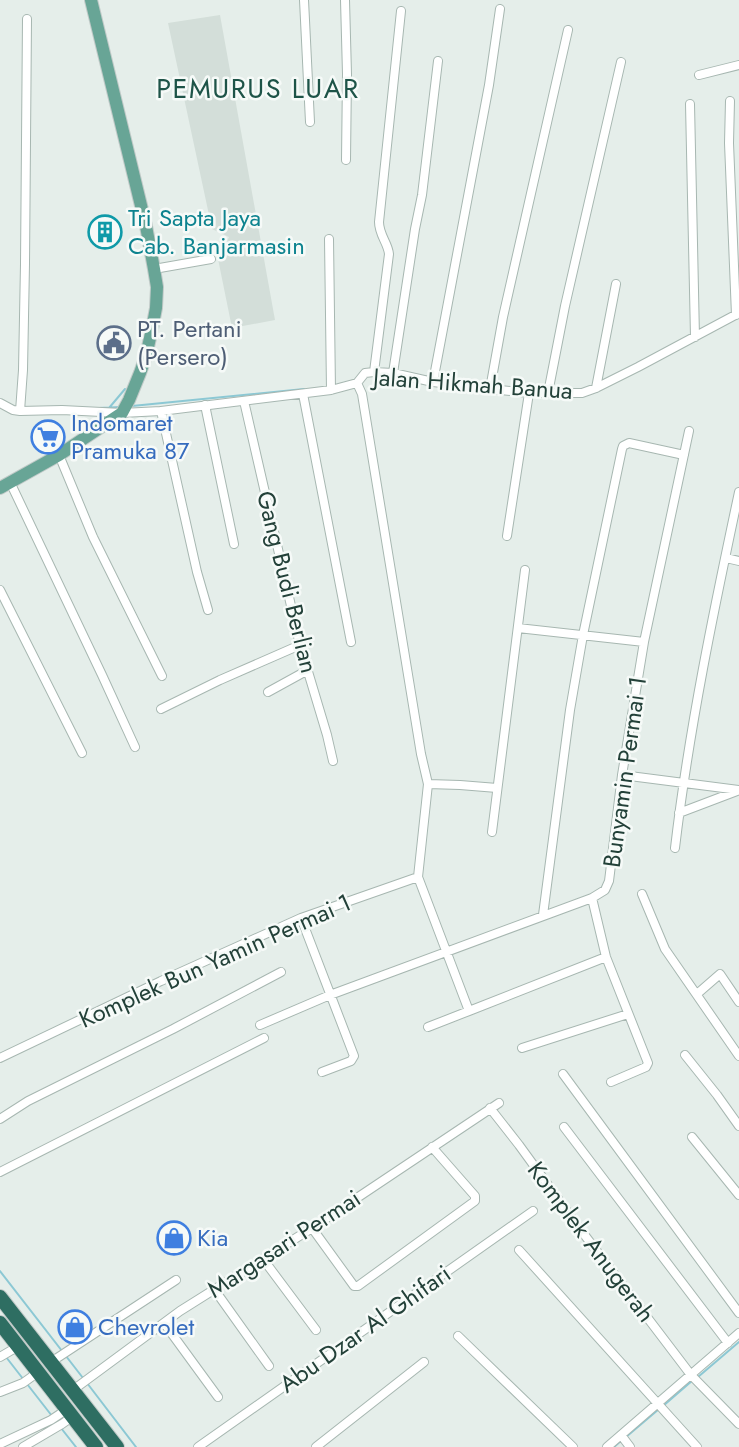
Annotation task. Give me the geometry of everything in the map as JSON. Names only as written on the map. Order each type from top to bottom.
[{"type":"highway","points":[[0,1297],[61,1355],[117,1447]]},
{"type":"highway","points":[[0,1323],[6,1353],[30,1379],[60,1420],[92,1446]]},
{"type":"main road","points":[[5,485],[59,455],[122,413],[146,356],[156,308],[157,287],[146,226],[91,0]]},
{"type":"street","points":[[304,0],[310,122]]},
{"type":"street","points":[[345,0],[346,160]]},
{"type":"street","points":[[433,382],[489,85],[500,9]]},
{"type":"street","points":[[374,372],[389,254],[379,230],[379,222],[401,11]]},
{"type":"street","points":[[0,404],[20,411],[25,275],[27,19]]},
{"type":"street","points":[[490,389],[503,317],[568,30]]},
{"type":"street","points":[[393,373],[422,195],[438,61]]},
{"type":"street","points":[[548,393],[565,306],[621,62]]},
{"type":"street","points":[[699,75],[739,65]]},
{"type":"street","points":[[729,101],[738,314]]},
{"type":"street","points":[[690,104],[695,337]]},
{"type":"street","points":[[329,239],[331,390]]},
{"type":"street","points":[[154,269],[211,258]]},
{"type":"street","points":[[596,388],[616,284]]},
{"type":"street","name":"Jalan Hikmah Banua","points":[[20,411],[62,410],[122,413],[161,411],[331,390],[357,383],[365,373],[374,372],[393,373],[433,382],[529,393],[582,393],[596,388],[738,314]]},
{"type":"street","points":[[357,383],[362,394],[421,754],[428,784],[418,877],[469,1011]]},
{"type":"street","points":[[507,536],[529,393]]},
{"type":"street","points":[[303,394],[351,642]]},
{"type":"street","name":"Gang Budi Berlian","points":[[244,401],[300,645],[333,761]]},
{"type":"street","points":[[205,405],[234,544]]},
{"type":"street","points":[[161,411],[208,610]]},
{"type":"street","name":"Bunyamin Permai 1","points":[[260,1025],[330,995],[592,898],[605,890],[609,881],[622,775],[644,642],[689,431]]},
{"type":"street","points":[[543,915],[570,710],[583,635],[622,449],[626,444],[634,443],[684,455]]},
{"type":"street","points":[[59,455],[93,537],[162,676]]},
{"type":"street","points":[[5,485],[135,747]]},
{"type":"street","points":[[675,848],[683,784],[698,699],[739,492]]},
{"type":"street","points":[[726,558],[739,561]]},
{"type":"street","points":[[492,832],[525,570]]},
{"type":"street","points":[[0,590],[82,753]]},
{"type":"street","points":[[518,628],[644,642]]},
{"type":"street","points":[[161,709],[300,645]]},
{"type":"street","points":[[268,692],[308,670]]},
{"type":"street","points":[[622,775],[739,790]]},
{"type":"street","points":[[428,784],[497,788]]},
{"type":"street","points":[[679,813],[739,790]]},
{"type":"street","name":"Komplek Bun Yamin Permai 1","points":[[0,1058],[161,981],[302,918],[418,877]]},
{"type":"street","points":[[642,894],[665,949],[739,1056]]},
{"type":"street","points":[[592,898],[606,957],[648,1063],[647,1067],[611,1082]]},
{"type":"street","points":[[302,918],[353,1058],[351,1061],[322,1072]]},
{"type":"street","points":[[428,1027],[606,957]]},
{"type":"street","points":[[0,1119],[28,1101],[281,972]]},
{"type":"street","points":[[697,994],[720,974],[739,1002]]},
{"type":"street","points":[[522,1048],[628,1014]]},
{"type":"street","points":[[0,1172],[264,1038]]},
{"type":"street","points":[[685,1055],[739,1126]]},
{"type":"street","points":[[563,1074],[739,1313]]},
{"type":"street","name":"Margasari Permai","points":[[78,1386],[214,1289],[312,1228],[499,1102]]},
{"type":"street","name":"Komplek Anugerah","points":[[490,1108],[693,1378],[739,1424]]},
{"type":"street","points":[[564,1127],[728,1343]]},
{"type":"street","points":[[692,1137],[739,1195]]},
{"type":"street","points":[[312,1228],[354,1286],[358,1286],[475,1201],[475,1196],[432,1146]]},
{"type":"street","name":"Abu Dzar Al Ghifari","points":[[198,1447],[533,1212]]},
{"type":"street","points":[[519,1250],[697,1447]]},
{"type":"street","points":[[263,1259],[316,1330]]},
{"type":"street","points":[[61,1355],[176,1280]]},
{"type":"street","points":[[214,1289],[269,1366]]},
{"type":"street","points":[[164,1323],[218,1397]]},
{"type":"street","points":[[607,1447],[625,1440],[739,1334]]},
{"type":"street","points":[[458,1336],[573,1447]]},
{"type":"street","points":[[316,1447],[424,1362]]},
{"type":"street","points":[[0,1392],[30,1379]]},
{"type":"street","points":[[0,1444],[60,1420]]},
{"type":"street","points":[[23,1447],[60,1420]]},
{"type":"shaded area","points":[[220,15],[275,320],[232,328],[217,254],[221,255],[229,237],[212,229],[168,23]]},
{"type":"waterway","points":[[109,408],[125,389]]},
{"type":"waterway","points":[[132,406],[304,389]]},
{"type":"waterway","points":[[99,408],[120,407]]},
{"type":"waterway","points":[[0,1271],[83,1378]]},
{"type":"waterway","points":[[698,1377],[739,1342]]},
{"type":"waterway","points":[[6,1357],[52,1416]]},
{"type":"waterway","points":[[663,1406],[693,1380]]},
{"type":"waterway","points":[[87,1383],[136,1447]]},
{"type":"waterway","points":[[626,1437],[659,1409]]},
{"type":"waterway","points":[[61,1428],[76,1447]]},
{"type":"waterway","points":[[614,1447],[622,1440]]},
{"type":"place","name":"Tri Sapta Jaya Cab. Banjarmasin","points":[[105,232]]},
{"type":"place","name":"PT. Pertani (Persero)","points":[[114,343]]},
{"type":"place","name":"Indomaret Pramuka 87","points":[[48,437]]},
{"type":"place","name":"Kia","points":[[174,1238]]},
{"type":"place","name":"Chevrolet","points":[[75,1327]]},
{"type":"district","name":"PEMURUS LUAR","points":[[258,89]]}]
